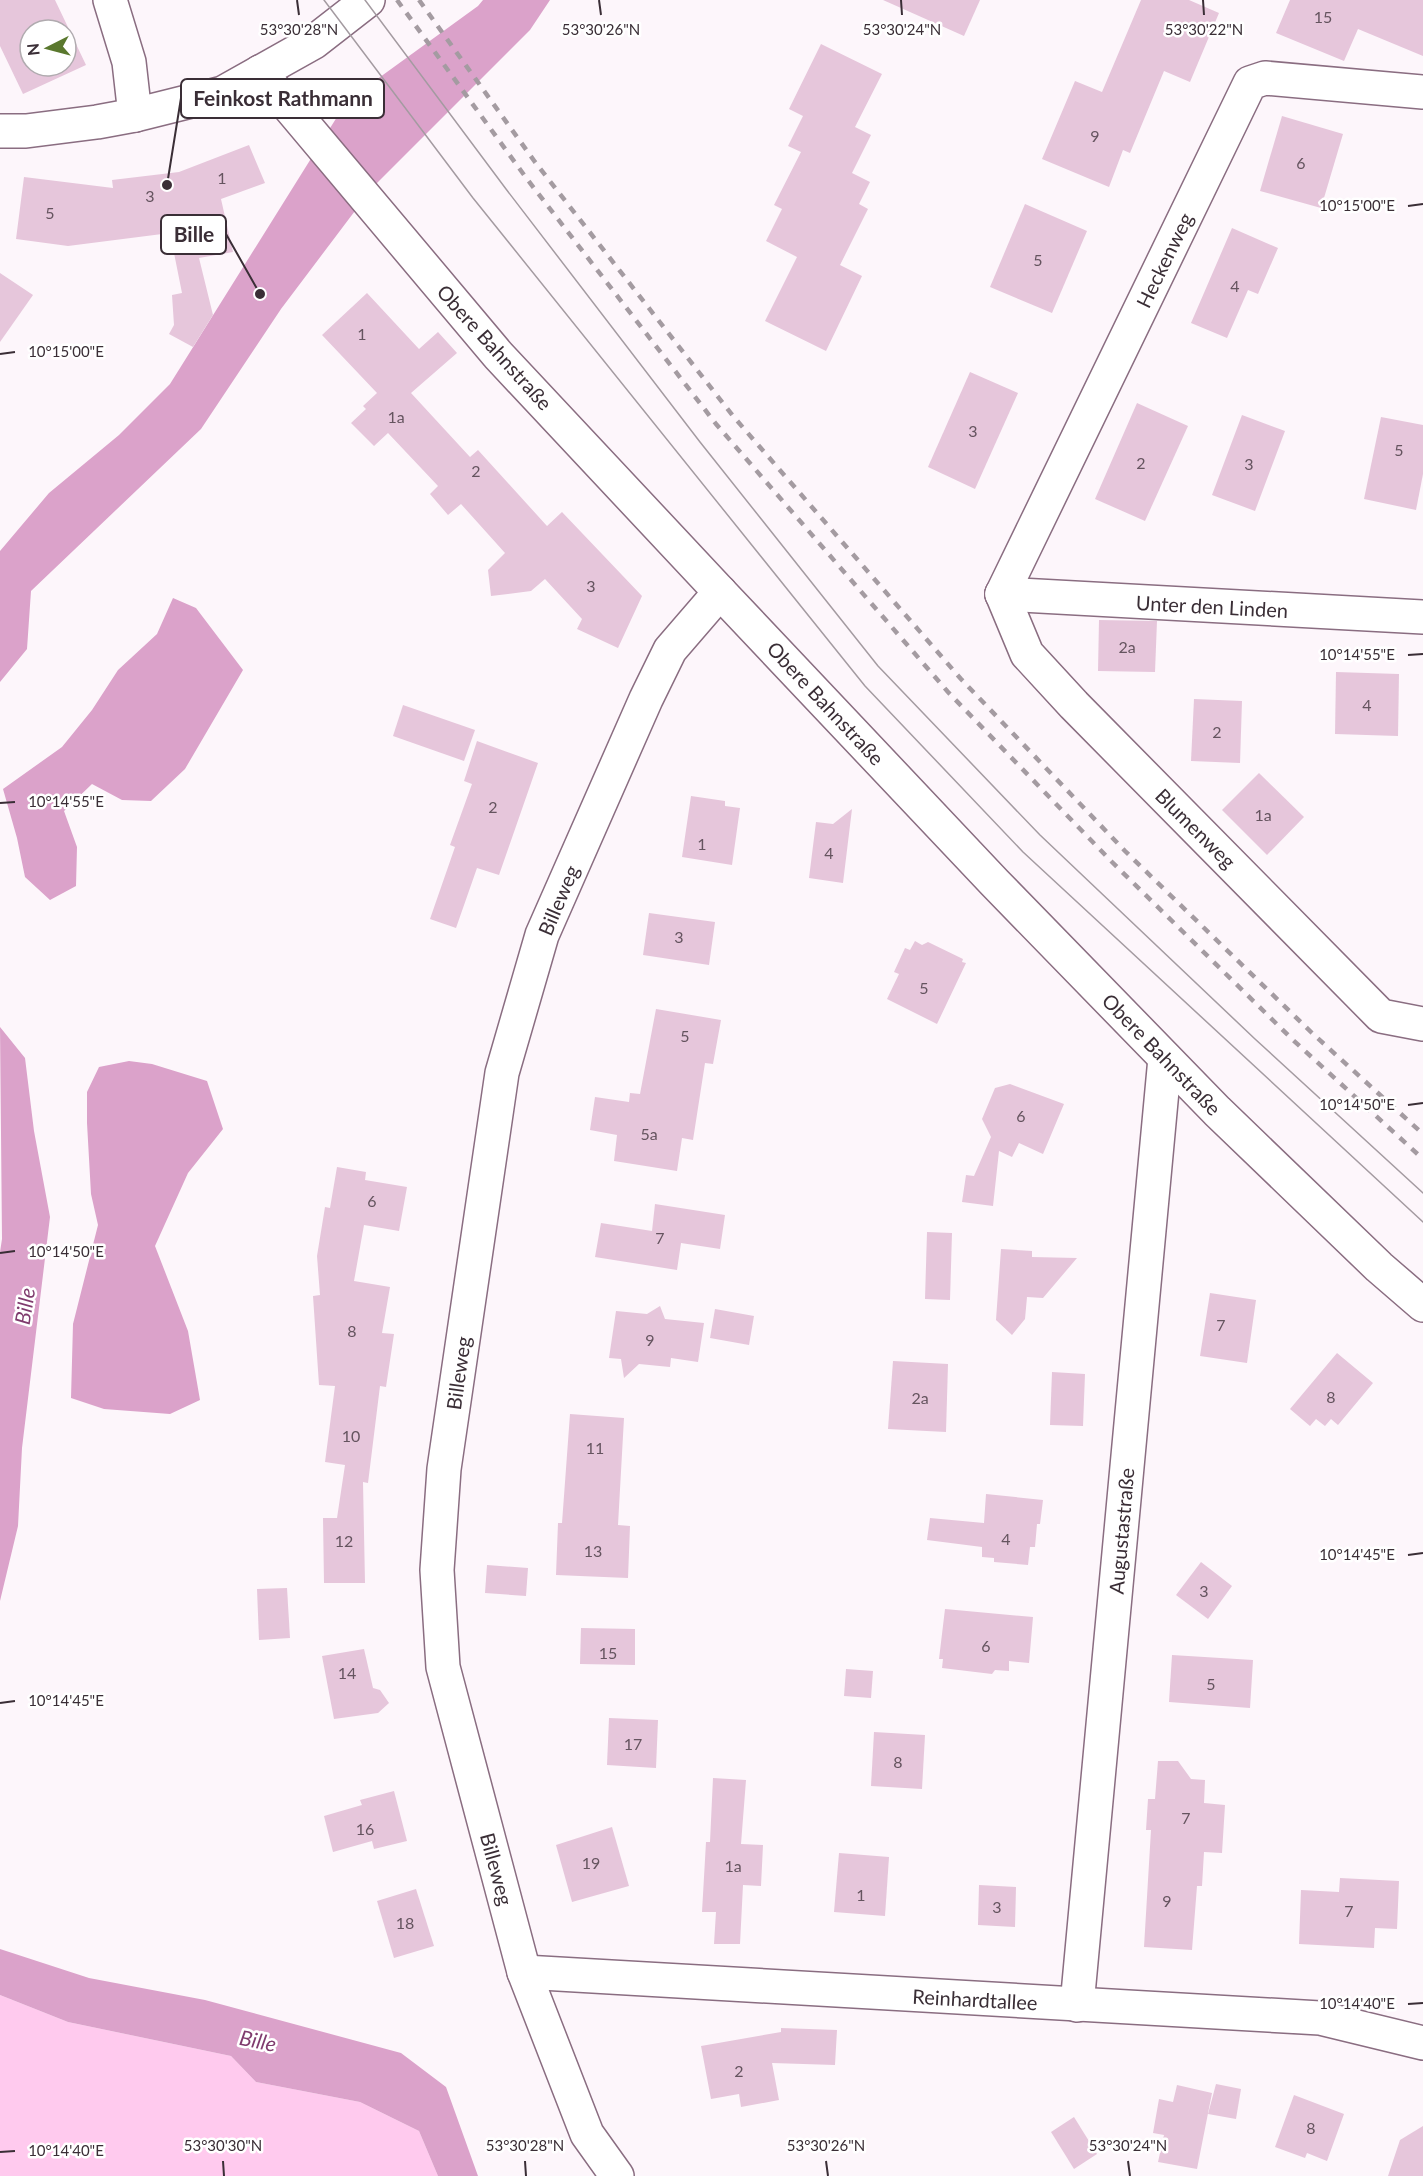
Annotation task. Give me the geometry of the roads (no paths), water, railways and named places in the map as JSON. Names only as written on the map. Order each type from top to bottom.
[{"type":"street","points":[[110,0],[129,62],[135,115]]},
{"type":"street","points":[[0,131],[26,131],[135,115],[223,93],[314,42],[368,0]]},
{"type":"street","name":"Obere Bahnstraße","points":[[260,72],[498,355],[720,592],[995,883],[1217,1111],[1371,1259],[1423,1305]]},
{"type":"street","name":"Heckenweg","points":[[1002,594],[1250,83],[1265,78],[1423,92]]},
{"type":"street","name":"Billeweg","points":[[617,2176],[587,2134],[524,1972],[443,1667],[437,1570],[444,1469],[502,1073],[542,935],[646,699],[670,650],[720,592]]},
{"type":"street","name":"Unter den Linden","points":[[1002,594],[1423,617]]},
{"type":"street","name":"Blumenweg","points":[[1002,594],[1027,654],[1074,705],[1381,1016],[1423,1024]]},
{"type":"street","name":"Augustastraße","points":[[1077,2005],[1165,1058]]},
{"type":"street","name":"Reinhardtallee","points":[[524,1972],[1320,2018],[1423,2043]]},
{"type":"water","points":[[483,0],[550,0],[530,30],[373,187],[281,309],[201,429],[31,591],[27,649],[0,682],[0,551],[49,493],[119,435],[170,384],[347,101],[478,6]]},
{"type":"water","points":[[173,598],[196,608],[243,670],[185,769],[151,801],[122,800],[92,784],[64,811],[77,847],[76,886],[50,900],[25,877],[3,789],[62,747],[92,710],[118,670],[157,634]]},
{"type":"water","points":[[0,1027],[25,1058],[34,1131],[50,1217],[22,1448],[18,1526],[0,1601],[0,1252],[2,1239]]},
{"type":"water","points":[[129,1061],[152,1064],[207,1081],[223,1129],[188,1173],[155,1246],[188,1331],[200,1400],[170,1414],[104,1409],[71,1398],[73,1324],[98,1225],[91,1194],[87,1092],[99,1067]]},
{"type":"water","points":[[0,1949],[89,1978],[205,2000],[401,2053],[446,2087],[478,2176],[438,2176],[419,2131],[360,2102],[256,2082],[231,2056],[68,2022],[0,1995]]},
{"type":"tram line","points":[[324,0],[473,198],[865,686],[1023,852],[1423,1222]]},
{"type":"tram line","points":[[365,0],[700,442],[878,666],[1040,835],[1255,1039],[1423,1193]]},
{"type":"railway","points":[[397,0],[527,179],[716,424],[948,692],[1112,862],[1293,1040],[1423,1159]]},
{"type":"railway","points":[[419,0],[535,162],[733,416],[961,679],[1125,851],[1312,1033],[1423,1134]]},
{"type":"place","name":"Feinkost Rathmann","points":[[167,185]]},
{"type":"place","name":"Bille","points":[[260,294]]}]
